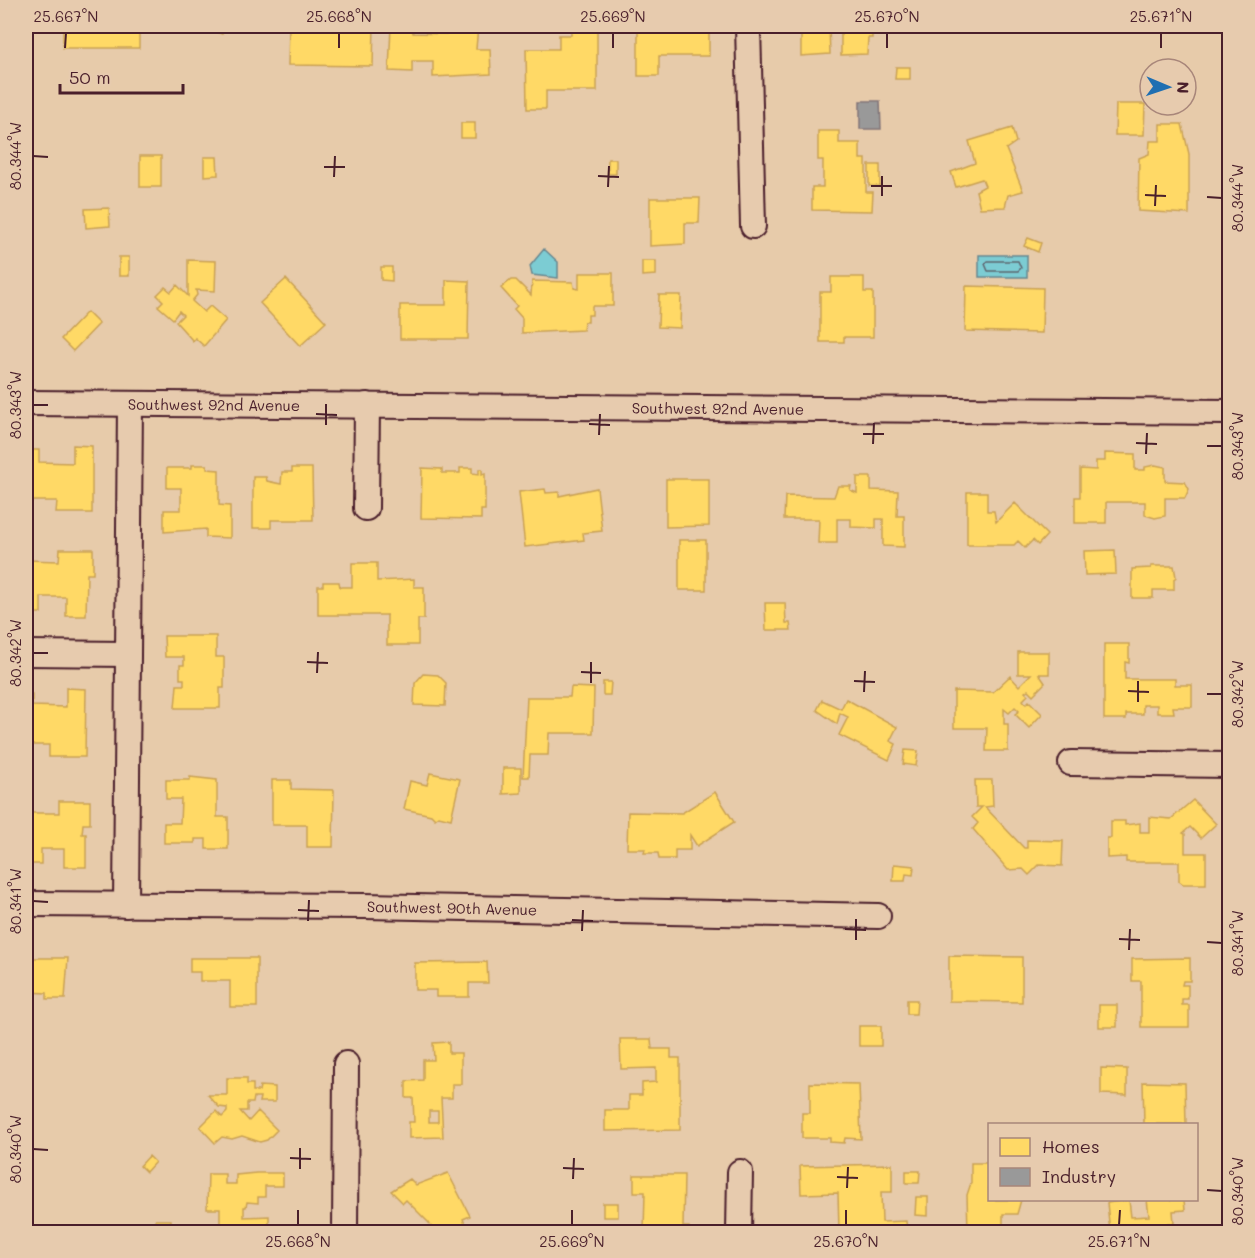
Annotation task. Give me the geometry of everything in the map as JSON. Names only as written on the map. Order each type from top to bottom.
[{"type":"street","points":[[748,26],[753,226]]},
{"type":"street","name":"Southwest 92nd Avenue","points":[[26,403],[1230,412]]},
{"type":"street","points":[[126,904],[130,404]]},
{"type":"street","points":[[366,508],[367,405]]},
{"type":"street","points":[[26,653],[128,654]]},
{"type":"street","points":[[1071,763],[1230,765]]},
{"type":"street","name":"Southwest 90th Avenue","points":[[26,904],[878,916]]},
{"type":"street","points":[[345,1233],[346,1064]]},
{"type":"street","points":[[739,1233],[740,1172]]},
{"type":"water","points":[[544,249],[558,262],[558,278],[532,275],[530,266]]},
{"type":"water","points":[[979,255],[1027,255],[1027,277],[979,277]]},
{"type":"building: Homes","points":[[63,26],[139,26],[139,48],[63,48]]},
{"type":"building: Homes","points":[[200,26],[226,26],[222,34]]},
{"type":"building: Homes","points":[[289,26],[374,26],[373,66],[288,65]]},
{"type":"building: Homes","points":[[391,26],[412,26],[413,33],[451,34],[451,26],[478,26],[476,49],[490,49],[491,74],[433,77],[433,61],[412,61],[412,72],[389,71]]},
{"type":"building: Homes","points":[[571,26],[597,26],[597,91],[546,91],[546,109],[527,109],[526,49],[559,49],[559,35],[571,35]]},
{"type":"building: Homes","points":[[638,26],[709,26],[709,56],[659,56],[659,76],[638,76]]},
{"type":"building: Homes","points":[[801,26],[829,26],[830,54],[801,56]]},
{"type":"building: Homes","points":[[841,26],[872,26],[872,38],[868,38],[867,54],[841,55]]},
{"type":"building: Homes","points":[[896,67],[910,67],[910,79],[895,79]]},
{"type":"building: Homes","points":[[1116,104],[1138,104],[1138,117],[1145,117],[1144,135],[1115,135]]},
{"type":"building: Homes","points":[[461,123],[475,123],[475,138],[461,138]]},
{"type":"building: Homes","points":[[1160,124],[1182,124],[1189,154],[1189,214],[1138,211],[1139,158],[1149,154],[1150,141],[1160,141]]},
{"type":"building: Homes","points":[[1012,128],[1016,142],[1006,149],[1023,191],[1008,195],[1005,207],[980,208],[976,191],[985,186],[982,179],[956,187],[951,172],[975,163],[969,141]]},
{"type":"building: Homes","points":[[818,131],[839,131],[839,143],[860,143],[860,159],[866,159],[866,192],[873,192],[872,211],[812,210],[812,187],[823,187],[823,160],[818,160]]},
{"type":"building: Homes","points":[[140,156],[161,156],[161,187],[140,187]]},
{"type":"building: Homes","points":[[204,157],[217,157],[218,175],[204,176]]},
{"type":"building: Homes","points":[[608,159],[616,159],[616,174],[608,174]]},
{"type":"building: Homes","points":[[869,165],[880,165],[880,186],[869,186]]},
{"type":"building: Homes","points":[[650,198],[700,198],[699,223],[685,223],[685,244],[650,246]]},
{"type":"building: Homes","points":[[109,208],[110,226],[86,228],[85,209]]},
{"type":"building: Homes","points":[[1028,238],[1041,243],[1038,252],[1024,246]]},
{"type":"building: Homes","points":[[119,257],[129,257],[129,276],[119,276]]},
{"type":"building: Homes","points":[[188,260],[216,261],[215,291],[196,290],[197,295],[192,301],[204,312],[210,306],[226,320],[204,346],[195,338],[193,341],[176,322],[183,315],[179,311],[173,319],[158,306],[163,301],[157,295],[165,287],[171,292],[177,285],[188,296]]},
{"type":"building: Homes","points":[[642,261],[656,261],[656,275],[642,276]]},
{"type":"building: Homes","points":[[381,267],[392,267],[392,281],[381,280]]},
{"type":"building: Homes","points":[[579,273],[613,273],[613,306],[592,306],[592,315],[588,315],[588,322],[584,322],[583,330],[522,333],[522,318],[514,309],[517,306],[501,288],[511,280],[516,280],[531,295],[532,281],[573,282],[574,288],[579,289]]},
{"type":"building: Homes","points":[[831,277],[864,277],[864,292],[873,292],[873,337],[844,337],[844,342],[820,342],[820,292],[831,292]]},
{"type":"building: Homes","points":[[286,279],[326,322],[300,346],[260,303]]},
{"type":"building: Homes","points":[[446,280],[469,281],[468,339],[400,339],[400,305],[446,305]]},
{"type":"building: Homes","points":[[966,286],[1043,288],[1042,333],[965,331]]},
{"type":"building: Homes","points":[[659,295],[681,295],[680,328],[658,327]]},
{"type":"building: Homes","points":[[87,312],[99,324],[73,351],[61,339]]},
{"type":"building: Homes","points":[[73,445],[92,446],[92,513],[56,513],[57,501],[26,501],[26,450],[39,450],[39,462],[73,463]]},
{"type":"building: Homes","points":[[1105,453],[1135,454],[1135,470],[1145,470],[1145,467],[1155,465],[1165,467],[1165,481],[1185,482],[1189,489],[1185,498],[1165,498],[1165,516],[1155,518],[1145,515],[1145,502],[1106,502],[1106,523],[1075,523],[1075,497],[1080,497],[1080,469],[1096,470],[1096,461],[1105,461]]},
{"type":"building: Homes","points":[[192,465],[207,465],[207,469],[219,470],[219,505],[230,506],[230,538],[206,537],[206,529],[164,532],[164,510],[181,510],[181,488],[167,488],[167,468],[192,468]]},
{"type":"building: Homes","points":[[292,468],[312,468],[313,520],[271,520],[271,528],[253,528],[253,477],[266,477],[267,481],[281,484],[282,472],[292,472]]},
{"type":"building: Homes","points":[[422,468],[442,469],[442,473],[460,473],[460,468],[472,468],[472,473],[479,474],[479,469],[482,469],[482,474],[485,473],[485,510],[481,510],[481,519],[421,518]]},
{"type":"building: Homes","points":[[857,477],[871,477],[871,490],[898,491],[897,516],[904,516],[904,547],[883,546],[883,519],[876,519],[876,528],[851,527],[851,519],[837,519],[837,543],[818,543],[819,519],[784,519],[785,496],[834,497],[838,486],[851,486],[850,490],[857,493]]},
{"type":"building: Homes","points":[[666,479],[709,479],[709,526],[666,527]]},
{"type":"building: Homes","points":[[597,488],[602,531],[583,533],[584,540],[525,547],[519,492],[545,489],[546,493],[559,492],[559,496]]},
{"type":"building: Homes","points":[[967,492],[987,492],[987,511],[994,511],[996,522],[1015,503],[1047,535],[1038,545],[1033,540],[1025,548],[1018,541],[1014,545],[967,545]]},
{"type":"building: Homes","points":[[679,540],[706,540],[706,590],[679,590]]},
{"type":"building: Homes","points":[[60,549],[93,549],[93,574],[87,574],[86,616],[66,616],[66,597],[41,597],[41,613],[26,613],[26,560],[59,561]]},
{"type":"building: Homes","points":[[1115,550],[1116,574],[1085,575],[1084,551]]},
{"type":"building: Homes","points":[[352,563],[377,563],[377,581],[414,579],[414,587],[424,587],[424,619],[418,619],[418,645],[387,645],[387,615],[318,615],[318,586],[323,586],[323,582],[339,582],[340,587],[352,587]]},
{"type":"building: Homes","points":[[1151,566],[1174,566],[1176,577],[1174,590],[1153,590],[1153,598],[1132,598],[1132,569],[1151,568]]},
{"type":"building: Homes","points":[[765,603],[785,603],[786,623],[790,623],[791,630],[766,630]]},
{"type":"building: Homes","points":[[164,636],[216,636],[216,657],[224,657],[224,688],[220,688],[220,708],[175,708],[177,685],[184,685],[184,679],[180,679],[180,665],[184,665],[184,657],[165,657]]},
{"type":"building: Homes","points":[[1104,644],[1129,644],[1129,663],[1125,662],[1125,679],[1175,679],[1175,685],[1192,685],[1192,707],[1173,707],[1174,713],[1157,713],[1157,705],[1143,705],[1143,714],[1126,714],[1126,719],[1104,719]]},
{"type":"building: Homes","points":[[1018,652],[1049,652],[1049,674],[1039,674],[1045,683],[1033,695],[1028,690],[1025,692],[1028,695],[1023,700],[1026,704],[1029,701],[1042,714],[1029,728],[1015,714],[1019,711],[1015,707],[1009,713],[1004,709],[1004,724],[1008,724],[1008,751],[986,751],[987,728],[954,728],[954,691],[993,692],[1010,676],[1019,686],[1031,674],[1018,674]]},
{"type":"building: Homes","points":[[423,674],[438,675],[446,683],[445,706],[414,705],[415,683]]},
{"type":"building: Homes","points":[[603,682],[611,682],[610,695],[603,695]]},
{"type":"building: Homes","points":[[571,687],[594,688],[593,733],[549,733],[548,755],[530,755],[529,777],[523,777],[527,697],[570,697]]},
{"type":"building: Homes","points":[[66,688],[86,689],[85,757],[49,757],[49,745],[26,745],[26,694],[32,694],[32,706],[66,707]]},
{"type":"building: Homes","points":[[846,699],[897,727],[890,741],[896,744],[889,760],[839,735],[848,717],[840,713],[837,724],[817,710],[822,700],[841,709]]},
{"type":"building: Homes","points":[[905,750],[918,751],[916,766],[903,764]]},
{"type":"building: Homes","points":[[503,768],[521,768],[521,793],[503,794]]},
{"type":"building: Homes","points":[[430,773],[460,779],[451,819],[439,816],[435,819],[431,815],[404,809],[410,781],[427,785]]},
{"type":"building: Homes","points":[[190,777],[217,780],[217,817],[228,817],[228,849],[206,849],[206,839],[195,839],[195,843],[164,843],[164,823],[180,823],[181,799],[166,799],[166,780],[190,780]]},
{"type":"building: Homes","points":[[272,780],[291,780],[291,789],[334,790],[333,847],[307,847],[307,825],[272,825]]},
{"type":"building: Homes","points":[[975,780],[992,780],[993,806],[985,807],[1024,848],[1027,848],[1027,840],[1063,841],[1062,866],[1039,865],[1029,875],[1023,869],[1008,870],[973,829],[978,823],[972,817],[982,807],[976,807]]},
{"type":"building: Homes","points":[[715,792],[734,822],[697,846],[690,835],[690,850],[675,850],[675,859],[659,859],[658,853],[644,853],[645,849],[627,849],[628,812],[682,813]]},
{"type":"building: Homes","points":[[1193,800],[1216,824],[1201,838],[1190,827],[1183,833],[1185,834],[1185,853],[1206,853],[1206,884],[1183,884],[1179,881],[1179,862],[1126,862],[1126,857],[1107,858],[1107,838],[1111,838],[1111,821],[1125,821],[1125,825],[1140,823],[1140,832],[1149,832],[1149,817],[1171,819]]},
{"type":"building: Homes","points":[[59,801],[90,801],[90,824],[83,824],[82,834],[86,834],[86,867],[64,867],[64,849],[41,849],[41,864],[26,864],[26,813],[59,813]]},
{"type":"building: Homes","points":[[894,864],[914,866],[913,875],[906,874],[905,881],[893,881]]},
{"type":"building: Homes","points":[[949,956],[1022,957],[1022,1002],[949,1001]]},
{"type":"building: Homes","points":[[26,958],[68,958],[65,999],[47,999],[47,993],[26,992]]},
{"type":"building: Homes","points":[[190,958],[257,958],[257,1007],[230,1007],[230,981],[200,981],[200,972],[190,972]]},
{"type":"building: Homes","points":[[1190,958],[1190,981],[1183,981],[1182,985],[1188,985],[1188,999],[1182,999],[1182,1005],[1189,1005],[1189,1027],[1141,1027],[1141,981],[1132,981],[1132,959]]},
{"type":"building: Homes","points":[[487,962],[488,983],[469,983],[469,997],[436,997],[436,990],[415,990],[415,963]]},
{"type":"building: Homes","points":[[907,1000],[917,1000],[916,1014],[907,1014]]},
{"type":"building: Homes","points":[[1099,1005],[1117,1005],[1117,1027],[1099,1027]]},
{"type":"building: Homes","points":[[859,1026],[881,1026],[881,1046],[859,1046]]},
{"type":"building: Homes","points":[[620,1039],[651,1039],[652,1049],[671,1049],[671,1058],[680,1058],[680,1130],[605,1131],[605,1110],[629,1110],[629,1095],[642,1095],[642,1083],[656,1082],[656,1068],[621,1069]]},
{"type":"building: Homes","points":[[449,1042],[449,1053],[461,1053],[461,1084],[452,1084],[452,1098],[441,1098],[443,1137],[409,1138],[409,1122],[414,1122],[413,1098],[406,1098],[406,1081],[423,1080],[423,1060],[434,1060],[433,1043]],"holes":[[[429,1111],[438,1111],[438,1122],[429,1122]]]},
{"type":"building: Homes","points":[[1101,1068],[1127,1069],[1127,1095],[1101,1094]]},
{"type":"building: Homes","points":[[227,1078],[247,1078],[247,1084],[253,1084],[253,1091],[259,1091],[260,1086],[275,1087],[275,1102],[259,1102],[260,1097],[254,1097],[253,1103],[247,1103],[247,1111],[240,1111],[249,1121],[258,1111],[277,1130],[267,1140],[260,1142],[242,1136],[232,1139],[222,1137],[215,1143],[200,1127],[216,1111],[222,1117],[227,1112],[227,1108],[219,1107],[208,1095],[227,1095]]},
{"type":"building: Homes","points":[[1143,1082],[1185,1083],[1186,1123],[1144,1123]]},
{"type":"building: Homes","points":[[810,1083],[859,1084],[861,1139],[845,1138],[844,1143],[830,1142],[830,1138],[802,1138],[802,1113],[810,1113]]},
{"type":"building: Homes","points":[[149,1156],[155,1162],[146,1172],[140,1166]]},
{"type":"building: Homes","points":[[971,1163],[987,1163],[988,1201],[1021,1201],[1017,1214],[1003,1214],[1003,1232],[968,1232],[967,1195],[971,1183]]},
{"type":"building: Homes","points":[[892,1164],[892,1192],[881,1192],[882,1222],[906,1221],[907,1232],[839,1232],[838,1193],[801,1194],[800,1166]]},
{"type":"building: Homes","points":[[906,1171],[920,1171],[919,1183],[906,1183]]},
{"type":"building: Homes","points":[[283,1173],[283,1186],[265,1186],[265,1197],[258,1197],[258,1203],[247,1202],[244,1207],[244,1217],[269,1216],[269,1228],[245,1227],[235,1229],[235,1232],[220,1232],[220,1209],[207,1209],[208,1174],[225,1174],[225,1184],[236,1184],[236,1175]]},
{"type":"building: Homes","points":[[448,1173],[470,1216],[463,1219],[467,1229],[461,1232],[434,1232],[429,1223],[406,1200],[403,1203],[391,1191],[410,1179],[416,1185]]},
{"type":"building: Homes","points":[[634,1175],[684,1175],[683,1227],[689,1227],[689,1232],[644,1231],[645,1192],[634,1192]]},
{"type":"building: Homes","points":[[916,1197],[928,1197],[928,1216],[915,1215]]},
{"type":"building: Homes","points":[[1129,1201],[1131,1217],[1149,1216],[1147,1201],[1184,1201],[1185,1210],[1173,1211],[1174,1223],[1168,1223],[1169,1232],[1110,1232],[1107,1203]]},
{"type":"building: Homes","points":[[603,1203],[618,1203],[618,1217],[603,1217]]},
{"type":"building: Homes","points":[[155,1220],[171,1220],[171,1232],[155,1232]]},
{"type":"building: Industry","points":[[860,101],[880,101],[881,129],[860,129]]}]
